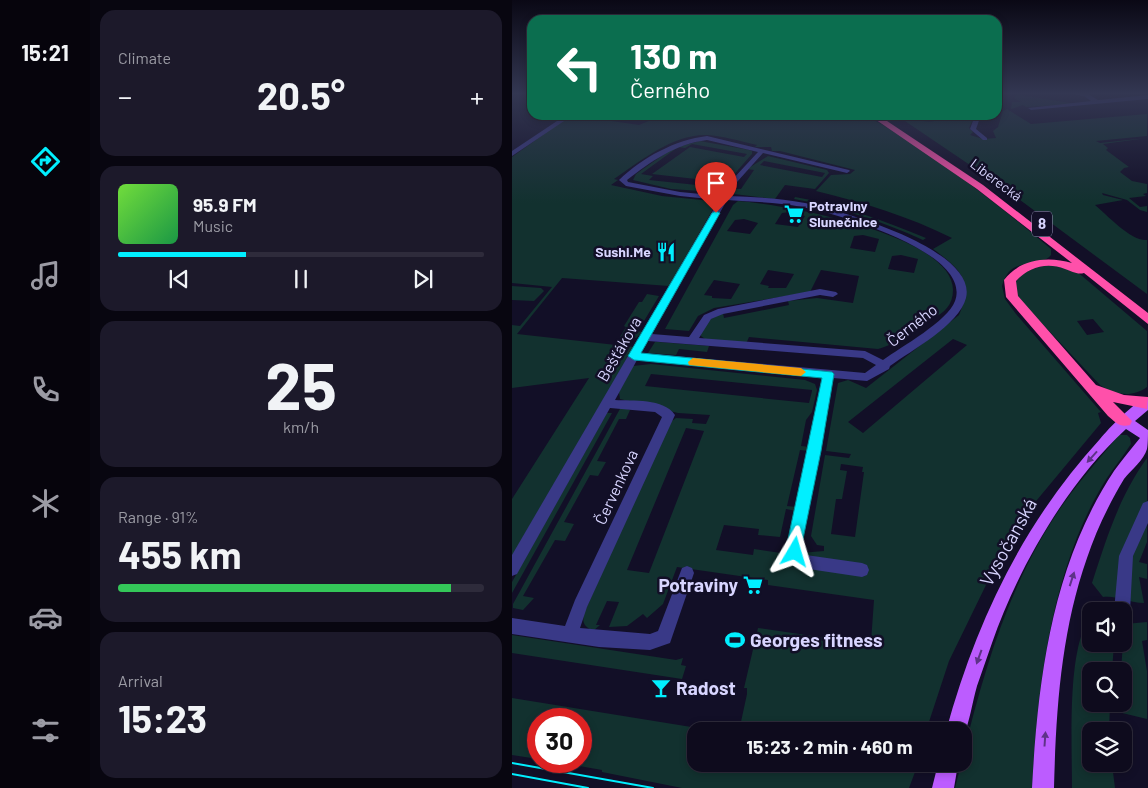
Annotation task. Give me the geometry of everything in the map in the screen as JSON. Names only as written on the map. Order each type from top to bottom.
[{"type":"highway","name":"Liberecká","points":[[897,130],[960,172],[1008,208],[1148,320]]},
{"type":"highway","name":"Liberecká","points":[[908,130],[1022,208],[1148,308]]},
{"type":"highway","points":[[1008,208],[1057,252],[1057,256],[1047,262],[1016,272],[1009,284],[1012,297],[1090,388],[1124,421]]},
{"type":"highway","points":[[1047,262],[1074,267],[1115,293]]},
{"type":"highway","points":[[1090,388],[1123,400],[1147,403]]},
{"type":"main road","name":"Vysočanská","points":[[959,722],[973,674],[992,624],[1018,567],[1052,507],[1088,461],[1124,421],[1147,403]]},
{"type":"main road","points":[[1043,788],[1046,723],[1055,651],[1067,596],[1082,547],[1102,502],[1118,475],[1148,437],[1124,421]]},
{"type":"main road","points":[[943,788],[946,772]]},
{"type":"street","points":[[512,154],[548,130]]},
{"type":"street","points":[[974,130],[985,139]]},
{"type":"street","name":"Černého","points":[[634,356],[867,377],[885,366],[954,313],[960,302],[962,290],[959,278],[941,258],[898,234],[865,221],[805,205],[725,196],[699,196],[626,184],[623,180],[670,146],[686,140],[714,139],[762,151]]},
{"type":"street","points":[[762,151],[848,171]]},
{"type":"street","name":"Bešťákova","points":[[512,569],[725,196],[738,175],[762,151]]},
{"type":"street","points":[[692,341],[707,317],[721,311],[820,292],[833,294]]},
{"type":"street","points":[[645,337],[865,355],[885,366]]},
{"type":"street","points":[[828,374],[815,451],[794,544],[795,552],[802,561],[862,570]]},
{"type":"street","name":"Červenkova","points":[[570,634],[580,606],[669,415],[657,408],[607,403]]},
{"type":"street","points":[[1123,602],[1126,556],[1148,507]]},
{"type":"street","points":[[512,626],[599,639],[650,642],[664,636],[687,572]]},
{"type":"green space","points":[[550,130],[891,130],[961,178],[1051,249],[1051,255],[1045,260],[1024,264],[1011,270],[1002,286],[1005,299],[1101,412],[1098,413],[1101,423],[1027,512],[1003,550],[949,661],[929,722],[741,722],[747,694],[747,688],[744,688],[758,628],[861,643],[861,641],[871,642],[874,600],[768,585],[768,580],[677,567],[663,604],[647,618],[643,614],[627,626],[609,627],[619,602],[607,601],[596,625],[600,625],[593,631],[584,624],[583,616],[669,423],[676,418],[693,419],[692,423],[706,424],[710,415],[678,413],[620,399],[619,392],[633,366],[651,364],[805,380],[815,384],[817,390],[812,412],[806,420],[801,446],[810,447],[809,451],[800,450],[787,506],[797,507],[796,511],[786,509],[780,537],[758,535],[759,529],[724,525],[716,550],[753,555],[754,549],[788,554],[824,551],[824,546],[817,545],[811,536],[825,455],[849,458],[851,454],[826,451],[838,383],[848,380],[866,388],[959,315],[965,293],[962,276],[951,263],[933,249],[952,238],[886,211],[816,191],[831,175],[850,174],[855,170],[780,151],[772,151],[771,147],[755,147],[757,145],[719,136],[694,136],[670,143],[647,156],[614,179],[618,180],[611,185],[662,196],[702,200],[716,204],[669,286],[562,278],[517,334],[634,347],[512,556],[512,499],[589,378],[512,388],[512,325],[520,326],[552,287],[512,283],[512,157]],"holes":[[[953,339],[967,345],[863,433],[848,422]],[[651,374],[812,390],[809,403],[645,386]],[[686,428],[704,431],[649,573],[627,570]],[[841,464],[863,467],[862,472],[864,472],[855,537],[831,534],[836,499],[842,499],[847,471],[840,470]]]},
{"type":"green space","points":[[918,130],[971,130],[973,132],[970,135],[983,139],[996,138],[993,131],[1147,130],[1147,136],[1096,141],[1100,143],[1147,138],[1103,144],[1108,148],[1106,150],[1129,167],[1124,168],[1120,172],[1132,181],[1147,184],[1147,193],[1143,194],[1146,196],[1129,198],[1140,207],[1147,206],[1147,212],[1140,210],[1127,200],[1102,193],[1103,195],[1123,200],[1095,205],[1134,237],[1147,240],[1147,294],[1001,186]]},
{"type":"green space","points":[[700,141],[749,150],[752,151],[752,154],[728,182],[715,192],[671,189],[633,180],[636,174],[673,148]],"holes":[[[692,144],[747,154],[744,157],[690,147],[652,174],[722,182],[716,187],[649,180],[653,176],[641,174],[678,147],[685,148]]]},
{"type":"green space","points":[[768,156],[827,170],[829,173],[815,189],[785,185],[775,199],[734,194],[733,189],[741,189],[754,170],[747,169]],"holes":[[[764,161],[825,173],[822,177],[760,165]]]},
{"type":"green space","points":[[795,197],[829,204],[862,214],[926,238],[923,240],[860,215],[794,199]]},
{"type":"green space","points":[[738,201],[790,208],[862,226],[896,238],[925,253],[946,270],[953,290],[950,304],[941,314],[893,343],[878,349],[749,337],[746,344],[705,339],[701,336],[702,328],[705,324],[723,313],[724,318],[789,305],[788,301],[817,298],[853,303],[859,276],[821,270],[810,292],[714,308],[698,316],[689,331],[665,329],[733,205]],"holes":[[[790,212],[805,216],[798,227],[775,224],[782,213]],[[744,219],[758,223],[750,234],[727,231],[735,220]],[[863,235],[879,239],[875,252],[850,248],[854,236]],[[901,255],[918,259],[914,273],[888,269],[892,256]],[[768,270],[794,274],[786,288],[768,288],[769,286],[760,284]],[[714,280],[740,284],[731,299],[712,298],[712,296],[704,295]]]},
{"type":"green space","points":[[1056,264],[1075,270],[1147,331],[1147,387],[1135,393],[1124,394],[1100,385],[1019,299],[1013,288],[1020,277],[1030,270]],"holes":[[[1093,319],[1104,332],[1087,335],[1077,321]]]},
{"type":"green space","points":[[512,286],[541,288],[544,291],[534,301],[512,300]]},
{"type":"green space","points":[[647,294],[659,296],[638,331],[643,332],[636,338],[620,337],[626,327],[624,326],[639,302],[642,302]]},
{"type":"green space","points":[[655,342],[709,346],[707,352],[679,349],[676,355],[648,353]]},
{"type":"green space","points":[[621,407],[630,410],[626,419],[619,419],[597,461],[606,462],[598,476],[590,475],[564,522],[574,524],[565,541],[555,540],[523,596],[534,598],[523,610],[513,608],[513,604]]},
{"type":"green space","points":[[607,413],[612,413],[512,593],[512,582]]},
{"type":"green space","points":[[1119,435],[1127,435],[1130,438],[1131,444],[1107,478],[1088,512],[1060,588],[1043,669],[1034,749],[1032,788],[955,788],[959,772],[972,772],[972,722],[991,656],[1015,592],[1045,532],[1084,477]]},
{"type":"green space","points":[[1147,458],[1147,542],[1139,562],[1147,564],[1147,579],[1139,577],[1144,603],[1103,597],[1092,583],[1121,503]]},
{"type":"green space","points":[[1147,622],[1147,640],[1142,641],[1147,671],[1147,719],[1118,712],[1132,712],[1132,662],[1122,662],[1122,652],[1132,652],[1132,623]]},
{"type":"green space","points":[[1082,634],[1082,652],[1113,652],[1113,662],[1082,662],[1082,712],[1110,712],[1109,722],[1082,722],[1082,772],[1113,772],[1115,788],[1072,788],[1073,686],[1078,647]]},
{"type":"green space","points":[[512,635],[676,660],[683,658],[681,665],[686,666],[682,679],[512,653]]},
{"type":"green space","points":[[512,698],[574,708],[527,708],[527,757],[512,755]]},
{"type":"green space","points":[[592,711],[687,726],[687,772],[915,772],[909,788],[682,788],[602,772],[602,770],[592,768]]},
{"type":"tram line","points":[[512,763],[653,788]]},
{"type":"tram line","points":[[512,774],[588,788]]},
{"type":"slow traffic","points":[[693,362],[801,372]]},
{"type":"place","name":"Potraviny Slunečnice","points":[[794,214]]},
{"type":"place","name":"Sushi.Me","points":[[666,252]]},
{"type":"place","name":"Potraviny","points":[[753,585]]},
{"type":"place","name":"Georges fitness","points":[[735,640]]},
{"type":"place","name":"Radost","points":[[661,688]]},
{"type":"route","points":[[716,213],[634,356],[828,374],[815,451],[794,544],[795,552]]}]
